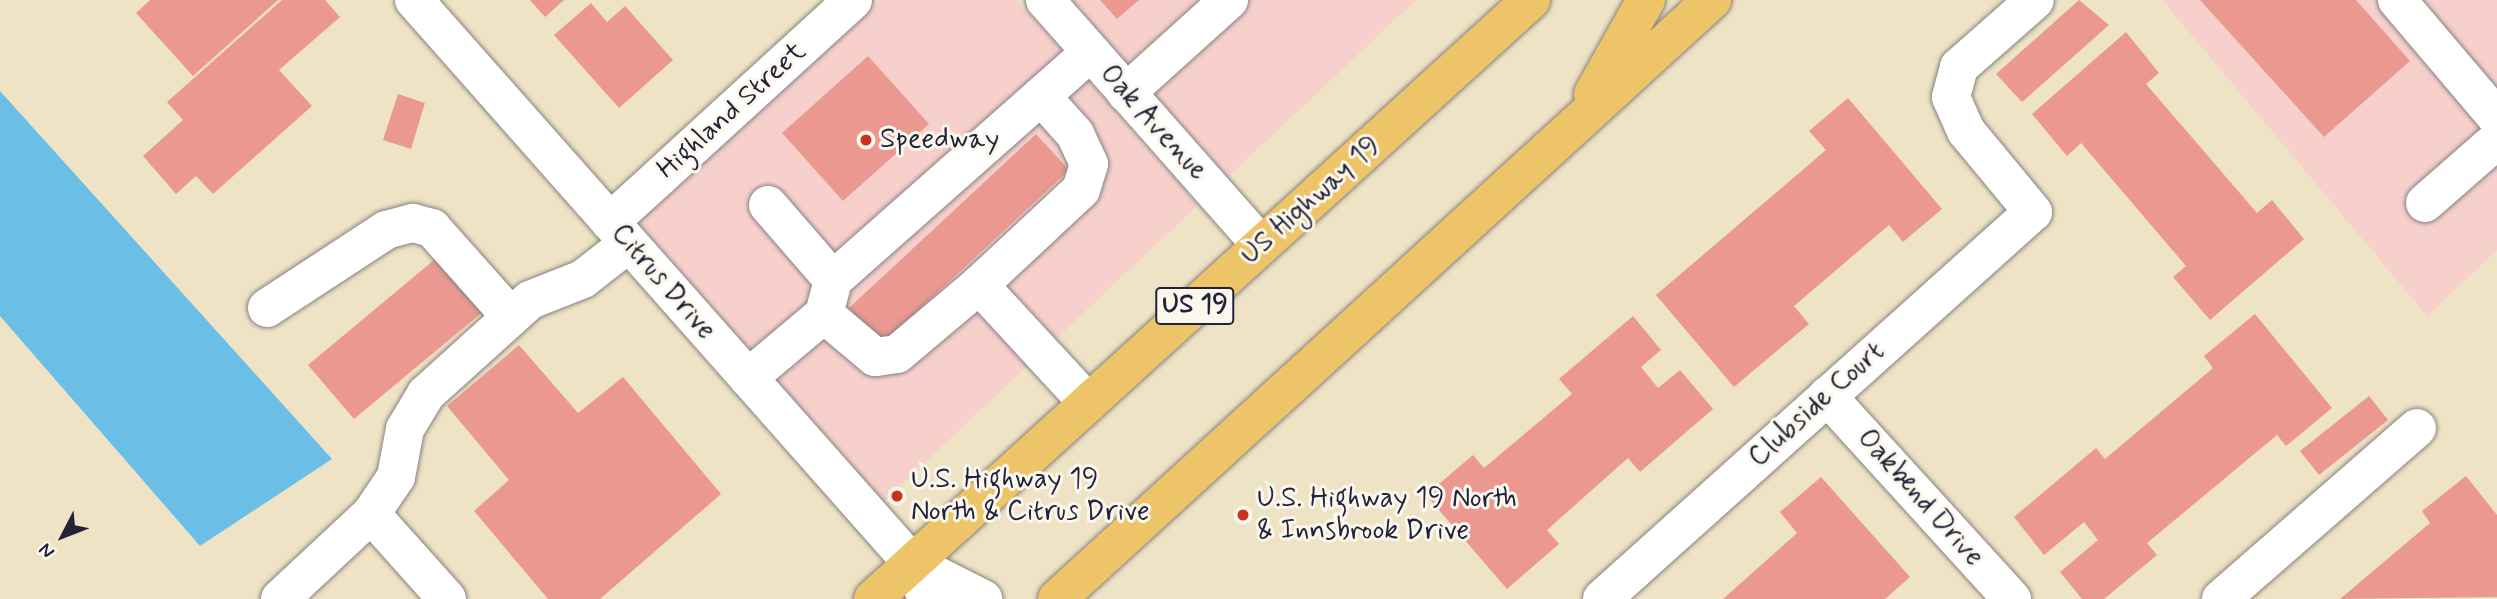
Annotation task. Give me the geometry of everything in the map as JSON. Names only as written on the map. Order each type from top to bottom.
[{"type":"highway","name":"US Highway 19","points":[[873,599],[1531,0]]},
{"type":"highway","points":[[1577,124],[1646,0]]},
{"type":"highway","points":[[1057,599],[1712,0]]},
{"type":"street","name":"Citrus Drive","points":[[414,0],[912,563]]},
{"type":"street","name":"Highland Street","points":[[280,599],[371,514],[396,477],[405,429],[426,394],[530,300],[583,279],[620,232],[853,0]]},
{"type":"street","name":"Oak Avenue","points":[[1045,0],[1261,246]]},
{"type":"street","points":[[1126,93],[1229,0]]},
{"type":"street","name":"Clubside Court","points":[[1602,599],[2033,212],[1966,131],[1951,97],[1959,67],[2035,0]]},
{"type":"street","points":[[2397,0],[2497,118]]},
{"type":"street","points":[[748,378],[828,296],[1091,52]]},
{"type":"street","points":[[768,205],[828,296],[875,357],[897,354],[979,285],[1081,190],[1089,163],[1075,134],[1041,96]]},
{"type":"street","points":[[2425,203],[2497,140]]},
{"type":"street","points":[[267,308],[386,230],[413,223],[432,228],[511,317]]},
{"type":"street","points":[[979,285],[1088,403]]},
{"type":"street","name":"Oakbend Drive","points":[[1827,396],[2012,599]]},
{"type":"street","points":[[2221,599],[2417,428]]},
{"type":"street","points":[[371,514],[447,599]]},
{"type":"street","points":[[912,563],[927,599]]},
{"type":"street","points":[[912,563],[983,599]]},
{"type":"shaded area","points":[[880,0],[1017,0],[1198,205],[884,501],[637,222]]},
{"type":"shaded area","points":[[1072,0],[1416,0],[1228,177]]},
{"type":"shaded area","points":[[2162,0],[2497,0],[2497,250],[2427,316]]},
{"type":"water","points":[[0,91],[332,459],[200,546],[0,316]]},
{"type":"building","points":[[150,0],[278,0],[193,76],[136,13]]},
{"type":"building","points":[[282,0],[325,0],[340,17],[279,70],[312,106],[213,194],[196,176],[176,194],[143,156],[183,120],[167,102]]},
{"type":"building","points":[[530,0],[564,0],[545,17]]},
{"type":"building","points":[[1100,0],[1139,0],[1117,19]]},
{"type":"building","points":[[2079,0],[2109,25],[2022,102],[1996,74]]},
{"type":"building","points":[[2200,0],[2356,0],[2410,61],[2324,137]]},
{"type":"building","points":[[591,3],[607,22],[625,6],[673,60],[619,108],[554,35]]},
{"type":"building","points":[[2126,32],[2159,73],[2146,84],[2257,213],[2272,200],[2304,239],[2210,320],[2173,277],[2186,266],[2081,143],[2067,156],[2032,114]]},
{"type":"building","points":[[868,56],[929,124],[843,201],[782,133]]},
{"type":"building","points":[[398,94],[425,103],[411,149],[383,140]]},
{"type":"building","points":[[1848,98],[1942,209],[1903,242],[1889,225],[1794,306],[1809,324],[1734,387],[1656,295],[1826,150],[1809,131]]},
{"type":"building","points":[[1036,134],[1069,170],[882,344],[849,308]]},
{"type":"building","points":[[440,255],[485,310],[354,419],[308,365]]},
{"type":"building","points":[[2255,314],[2332,408],[2286,446],[2277,435],[2147,543],[2157,555],[2104,599],[2082,599],[2060,572],[2098,540],[2084,522],[2044,555],[2014,517],[2096,448],[2105,459],[2213,368],[2204,356]]},
{"type":"building","points":[[1633,316],[1661,350],[1641,367],[1658,388],[1680,370],[1713,409],[1640,472],[1628,458],[1547,530],[1559,544],[1507,589],[1426,495],[1473,455],[1484,468],[1572,394],[1559,379]]},
{"type":"building","points":[[519,345],[578,413],[623,377],[721,494],[600,599],[548,599],[474,511],[509,480],[447,406]]},
{"type":"building","points":[[2369,396],[2388,420],[2319,475],[2300,451]]},
{"type":"building","points":[[2466,476],[2497,515],[2497,597],[2340,599],[2430,523],[2422,511]]},
{"type":"building","points":[[1821,477],[1910,577],[1885,599],[1723,599],[1797,533],[1780,512]]},
{"type":"place","name":"Speedway","points":[[866,140]]},
{"type":"place","name":"U.S. Highway 19 North & Citrus Drive","points":[[897,496]]},
{"type":"place","name":"U.S. Highway 19 North & Innsbrook Drive","points":[[1243,515]]}]
